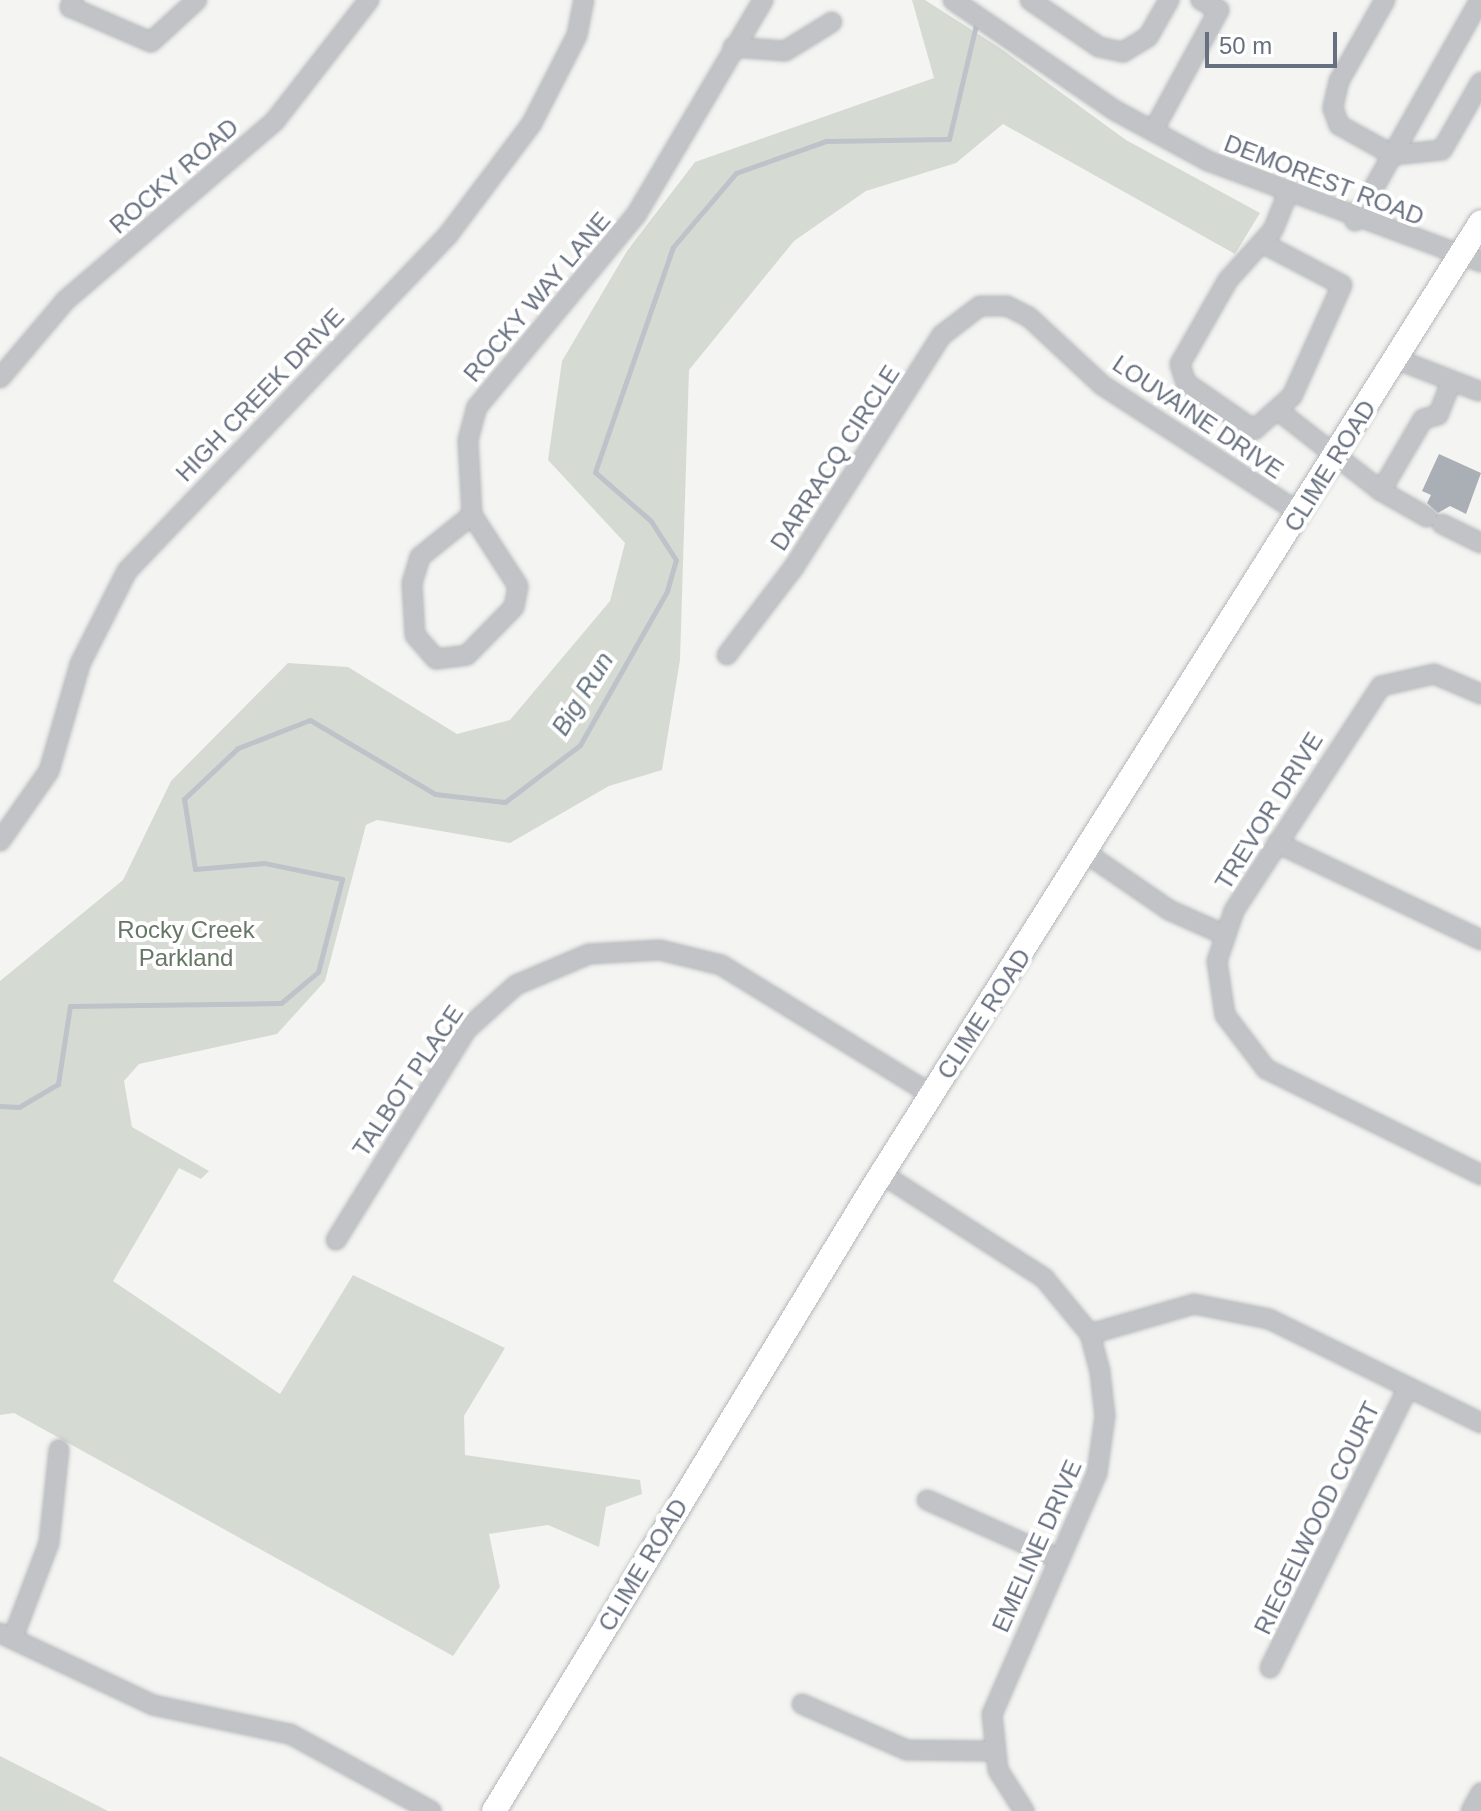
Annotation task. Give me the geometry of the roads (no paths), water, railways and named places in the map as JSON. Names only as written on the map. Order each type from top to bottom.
[{"type":"main road","name":"CLIME ROAD","points":[[494,1811],[882,1174],[1396,359],[1471,259],[1481,222]]},
{"type":"street","points":[[73,0],[70,7],[151,42],[197,0]]},
{"type":"street","name":"ROCKY ROAD","points":[[0,378],[66,300],[274,122],[369,0]]},
{"type":"street","name":"HIGH CREEK DRIVE","points":[[0,841],[49,771],[80,664],[127,571],[448,235],[532,123],[577,35],[584,0]]},
{"type":"street","name":"ROCKY WAY LANE","points":[[472,515],[468,440],[477,407],[636,215],[763,0]]},
{"type":"street","name":"DEMOREST ROAD","points":[[953,0],[1153,131],[1287,196],[1471,259]]},
{"type":"street","points":[[1030,0],[1099,47],[1123,52],[1148,37],[1169,0]]},
{"type":"street","points":[[1153,131],[1219,10],[1201,0]]},
{"type":"street","points":[[1385,0],[1339,81],[1333,108],[1339,125],[1393,155],[1442,150],[1481,82]]},
{"type":"street","points":[[1355,221],[1480,0]]},
{"type":"street","points":[[733,47],[785,51],[832,22]]},
{"type":"street","points":[[1262,243],[1342,285],[1280,412],[1254,430],[1186,383],[1180,364],[1228,280],[1262,243],[1287,196]]},
{"type":"street","name":"LOUVAINE DRIVE","points":[[994,304],[1029,317],[1102,385],[1300,513]]},
{"type":"street","name":"DARRACQ CIRCLE","points":[[727,655],[794,567],[942,335],[964,313],[994,304]]},
{"type":"street","points":[[1396,359],[1450,385],[1480,390]]},
{"type":"street","points":[[1381,491],[1423,419],[1438,415],[1450,385]]},
{"type":"street","points":[[1280,412],[1334,461],[1381,491],[1481,543]]},
{"type":"street","points":[[472,515],[508,565],[518,586],[514,607],[467,655],[436,659],[415,635],[412,583],[420,557],[472,515]]},
{"type":"street","name":"TREVOR DRIVE","points":[[1223,934],[1358,714],[1381,686],[1406,675],[1434,674],[1481,694]]},
{"type":"street","points":[[1277,843],[1481,940]]},
{"type":"street","points":[[1086,853],[1169,910],[1223,934],[1217,988],[1250,1056],[1481,1175]]},
{"type":"street","name":"TALBOT PLACE","points":[[336,1240],[466,1030],[516,985],[589,954],[660,950],[721,965],[932,1095]]},
{"type":"street","points":[[882,1174],[1016,1254],[1090,1334],[1194,1304],[1269,1319],[1481,1423]]},
{"type":"street","name":"EMELINE DRIVE","points":[[992,1751],[996,1700],[1059,1559],[1103,1448],[1105,1416],[1090,1334]]},
{"type":"street","name":"RIEGELWOOD COURT","points":[[1270,1668],[1407,1389]]},
{"type":"street","points":[[59,1450],[49,1543],[7,1634],[153,1705],[290,1734],[431,1811]]},
{"type":"street","points":[[927,1500],[1059,1559]]},
{"type":"street","points":[[802,1704],[907,1750],[992,1751],[1024,1811]]},
{"type":"street","points":[[1471,1811],[1481,1793]]},
{"type":"waterway","name":"Big Run","points":[[0,1106],[19,1107],[58,1084],[70,1006],[281,1003],[318,972],[342,879],[264,863],[195,869],[184,799],[238,748],[310,720],[435,794],[505,802],[580,745],[667,591],[676,560],[651,521],[595,472],[673,247],[736,173],[826,141],[949,139],[977,21]]},
{"type":"park label","name":"Rocky Creek Parkland","points":[[186,944]]}]
